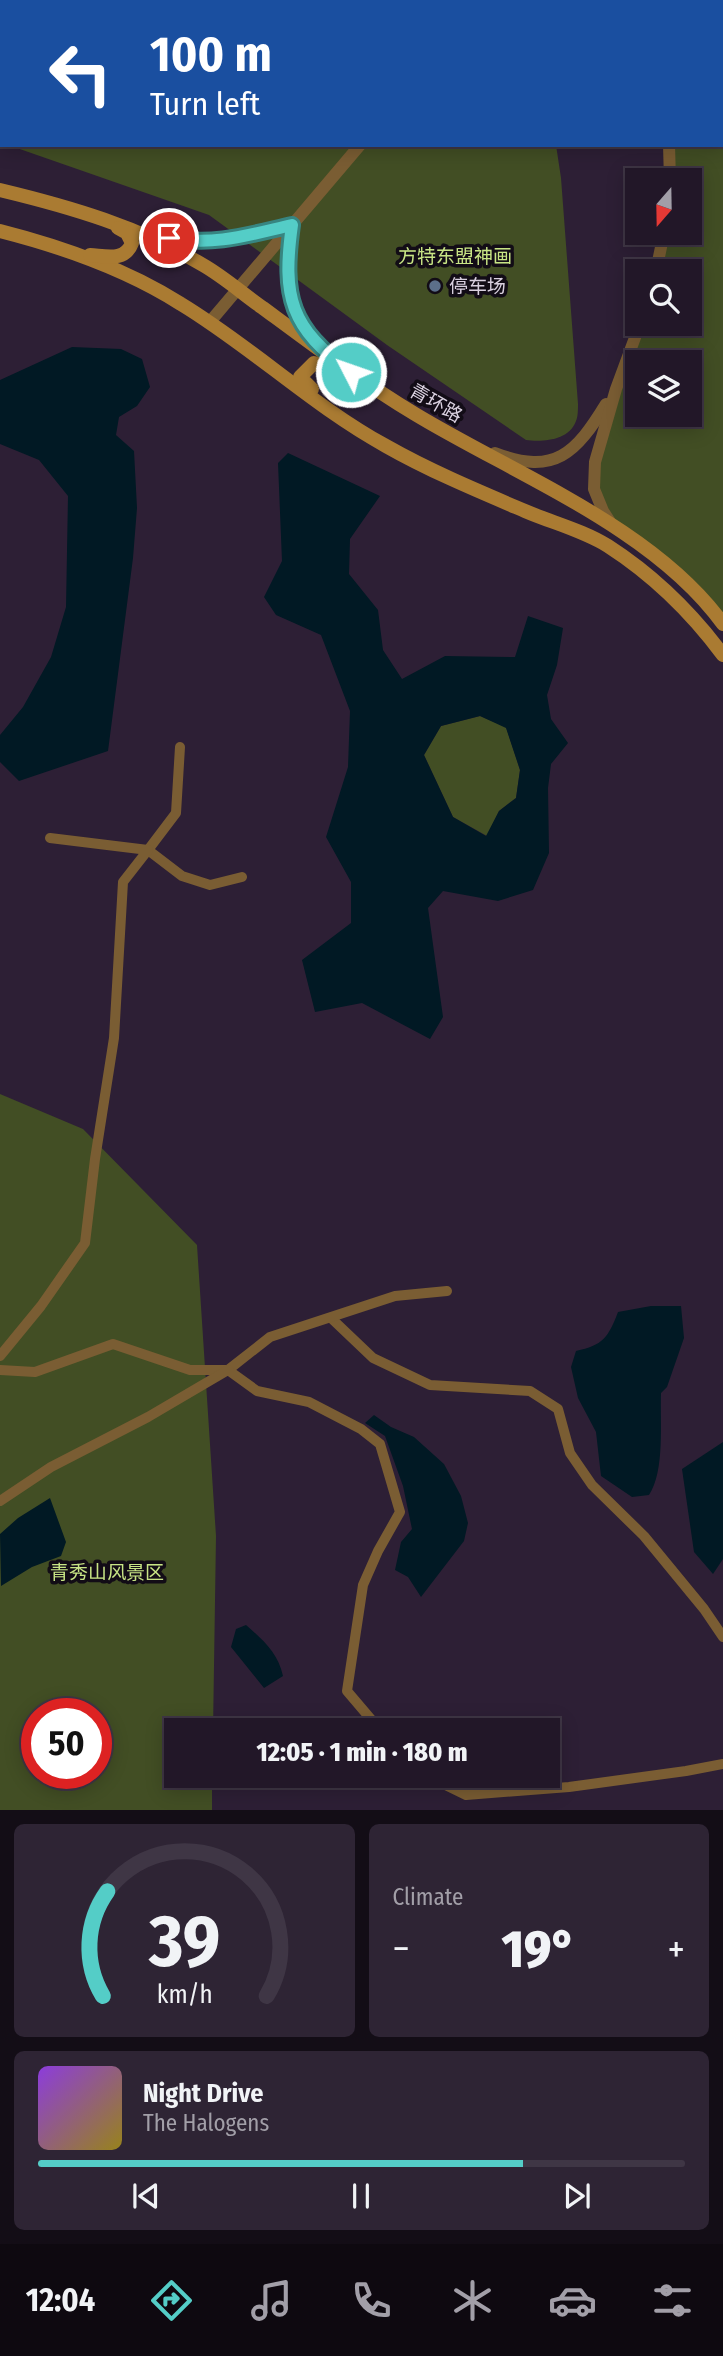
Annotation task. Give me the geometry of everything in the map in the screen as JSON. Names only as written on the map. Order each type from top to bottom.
[{"type":"main road","name":"青环路","points":[[0,190],[90,213],[143,234],[204,265],[369,386],[453,436],[559,493],[615,528],[686,583],[723,624]]},
{"type":"main road","points":[[78,254],[120,257],[129,251],[132,243],[127,233],[90,213]]},
{"type":"main road","points":[[0,231],[78,254],[128,275],[181,304],[342,420],[386,446],[430,469],[606,545],[642,570],[672,596],[703,628],[723,655]]},
{"type":"main road","points":[[342,420],[300,377],[314,363],[369,386]]},
{"type":"street","points":[[209,323],[358,147]]},
{"type":"street","points":[[669,147],[670,168]]},
{"type":"street","points":[[143,234],[194,242],[216,242],[292,225]]},
{"type":"street","points":[[292,225],[288,257],[290,299],[306,329],[333,359]]},
{"type":"street","points":[[615,528],[603,511],[594,489],[593,477],[616,388],[636,336]]},
{"type":"street","points":[[453,436],[515,460],[533,463],[547,461],[562,456],[588,434],[616,388]]},
{"type":"street","points":[[0,1356],[41,1306],[85,1243],[114,1038],[123,882],[176,813],[180,747]]},
{"type":"street","points":[[50,838],[148,850],[182,876],[210,885],[242,877]]},
{"type":"street","points":[[0,1501],[51,1467],[160,1411],[228,1370],[270,1337],[395,1296],[447,1291]]},
{"type":"street","points":[[331,1318],[373,1358],[430,1385],[530,1391],[558,1409],[570,1453],[592,1485],[644,1536],[704,1609],[723,1637]]},
{"type":"street","points":[[0,1370],[35,1372],[113,1343],[190,1370],[228,1370],[257,1391],[309,1402],[361,1429],[380,1444],[400,1512],[363,1585],[347,1690],[370,1718]]},
{"type":"street","points":[[560,1788],[723,1764]]},
{"type":"street","points":[[452,1788],[466,1795],[556,1788]]},
{"type":"green space","name":"方特东盟神画","points":[[14,147],[556,147],[578,404],[577,417],[572,428],[554,439],[526,440],[387,345],[209,215]]},
{"type":"green space","points":[[669,147],[723,147],[723,624],[603,511],[593,477],[625,373],[625,427],[702,427],[702,350],[632,350],[636,336],[702,336],[702,259],[659,259],[661,245],[702,245],[702,168],[670,168]]},
{"type":"green space","points":[[480,716],[506,727],[520,770],[516,798],[499,811],[487,836],[453,817],[424,755],[441,726]]},
{"type":"green space","name":"青秀山风景区","points":[[0,1094],[83,1129],[197,1245],[216,1536],[213,1718],[164,1718],[164,1788],[212,1788],[212,1810],[0,1810]]},
{"type":"water","points":[[72,347],[121,349],[142,359],[150,387],[137,406],[119,417],[116,435],[134,451],[137,508],[133,558],[108,751],[19,781],[0,762],[0,735],[23,707],[51,657],[66,607],[68,496],[39,460],[0,444],[0,380]]},
{"type":"water","points":[[288,453],[380,496],[350,539],[349,574],[378,610],[383,650],[402,679],[445,656],[515,657],[528,616],[563,628],[557,665],[547,695],[551,719],[568,743],[551,764],[548,788],[549,853],[533,890],[498,901],[443,891],[428,908],[443,1017],[430,1039],[362,1003],[315,1012],[302,960],[351,923],[351,882],[326,837],[348,767],[350,711],[321,635],[276,615],[264,597],[282,561],[278,463]],"holes":[[[480,716],[506,728],[520,770],[516,798],[499,811],[486,836],[453,817],[424,755],[441,726]]]},
{"type":"water","points":[[651,1306],[681,1306],[684,1338],[667,1387],[661,1393],[660,1460],[654,1485],[649,1495],[632,1497],[601,1476],[596,1432],[578,1398],[571,1367],[576,1351],[599,1343],[611,1328],[618,1312]]},
{"type":"water","points":[[374,1415],[391,1427],[414,1437],[444,1464],[461,1496],[468,1523],[464,1541],[421,1597],[408,1577],[395,1570],[401,1542],[412,1529],[403,1486],[385,1436],[365,1423]]},
{"type":"water","points":[[723,1442],[723,1559],[713,1574],[694,1552],[682,1469]]},
{"type":"water","points":[[50,1498],[66,1542],[61,1556],[32,1567],[1,1586],[0,1534],[18,1518]]},
{"type":"water","points":[[246,1625],[269,1648],[281,1668],[283,1676],[264,1688],[231,1647],[236,1629]]},
{"type":"place","name":"停车场","points":[[435,286]]},
{"type":"route","points":[[169,238],[216,242],[292,225],[288,284],[294,310],[306,329],[333,359],[351,372]]}]
